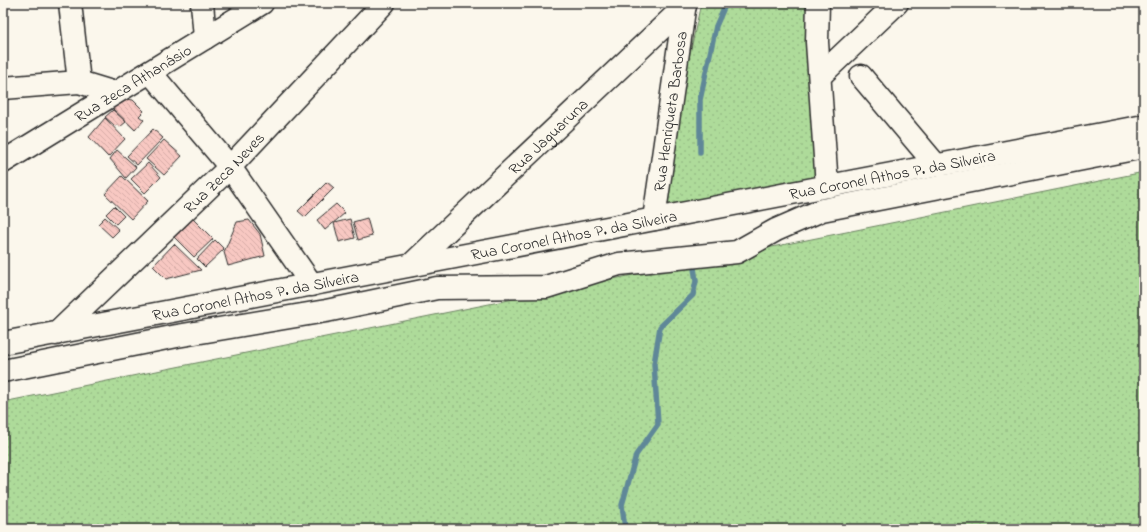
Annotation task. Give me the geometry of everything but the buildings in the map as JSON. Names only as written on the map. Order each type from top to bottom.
[{"type":"street","points":[[70,3],[79,82]]},
{"type":"street","points":[[202,3],[205,38]]},
{"type":"street","name":"Rua Zeca Athanásio","points":[[3,162],[262,3]]},
{"type":"street","name":"Rua Zeca Neves","points":[[56,334],[230,167],[384,3]]},
{"type":"street","points":[[818,3],[817,42],[827,186]]},
{"type":"street","points":[[820,76],[897,3]]},
{"type":"street","name":"Rua Henriqueta Barbosa","points":[[654,219],[685,5]]},
{"type":"street","name":"Rua Jaguaruna","points":[[411,265],[685,5]]},
{"type":"street","points":[[150,72],[230,167],[312,284]]},
{"type":"street","points":[[861,76],[936,165]]},
{"type":"street","points":[[3,88],[79,82],[115,93]]},
{"type":"street","name":"Rua Coronel Athos P. da Silveira","points":[[3,343],[1144,126]]},
{"type":"street","points":[[3,371],[176,336],[326,311],[437,288],[546,287],[619,264],[737,252],[776,230],[822,210],[1144,147]]},
{"type":"green space","points":[[701,3],[809,3],[806,49],[827,186],[654,219]]},
{"type":"green space","points":[[1144,172],[1144,529],[3,529],[3,402]]},
{"type":"waterway","points":[[700,152],[700,100],[716,26],[726,3]]},
{"type":"waterway","points":[[625,529],[622,505],[636,455],[658,424],[654,364],[660,327],[693,295],[696,281],[694,268],[688,263]]}]
